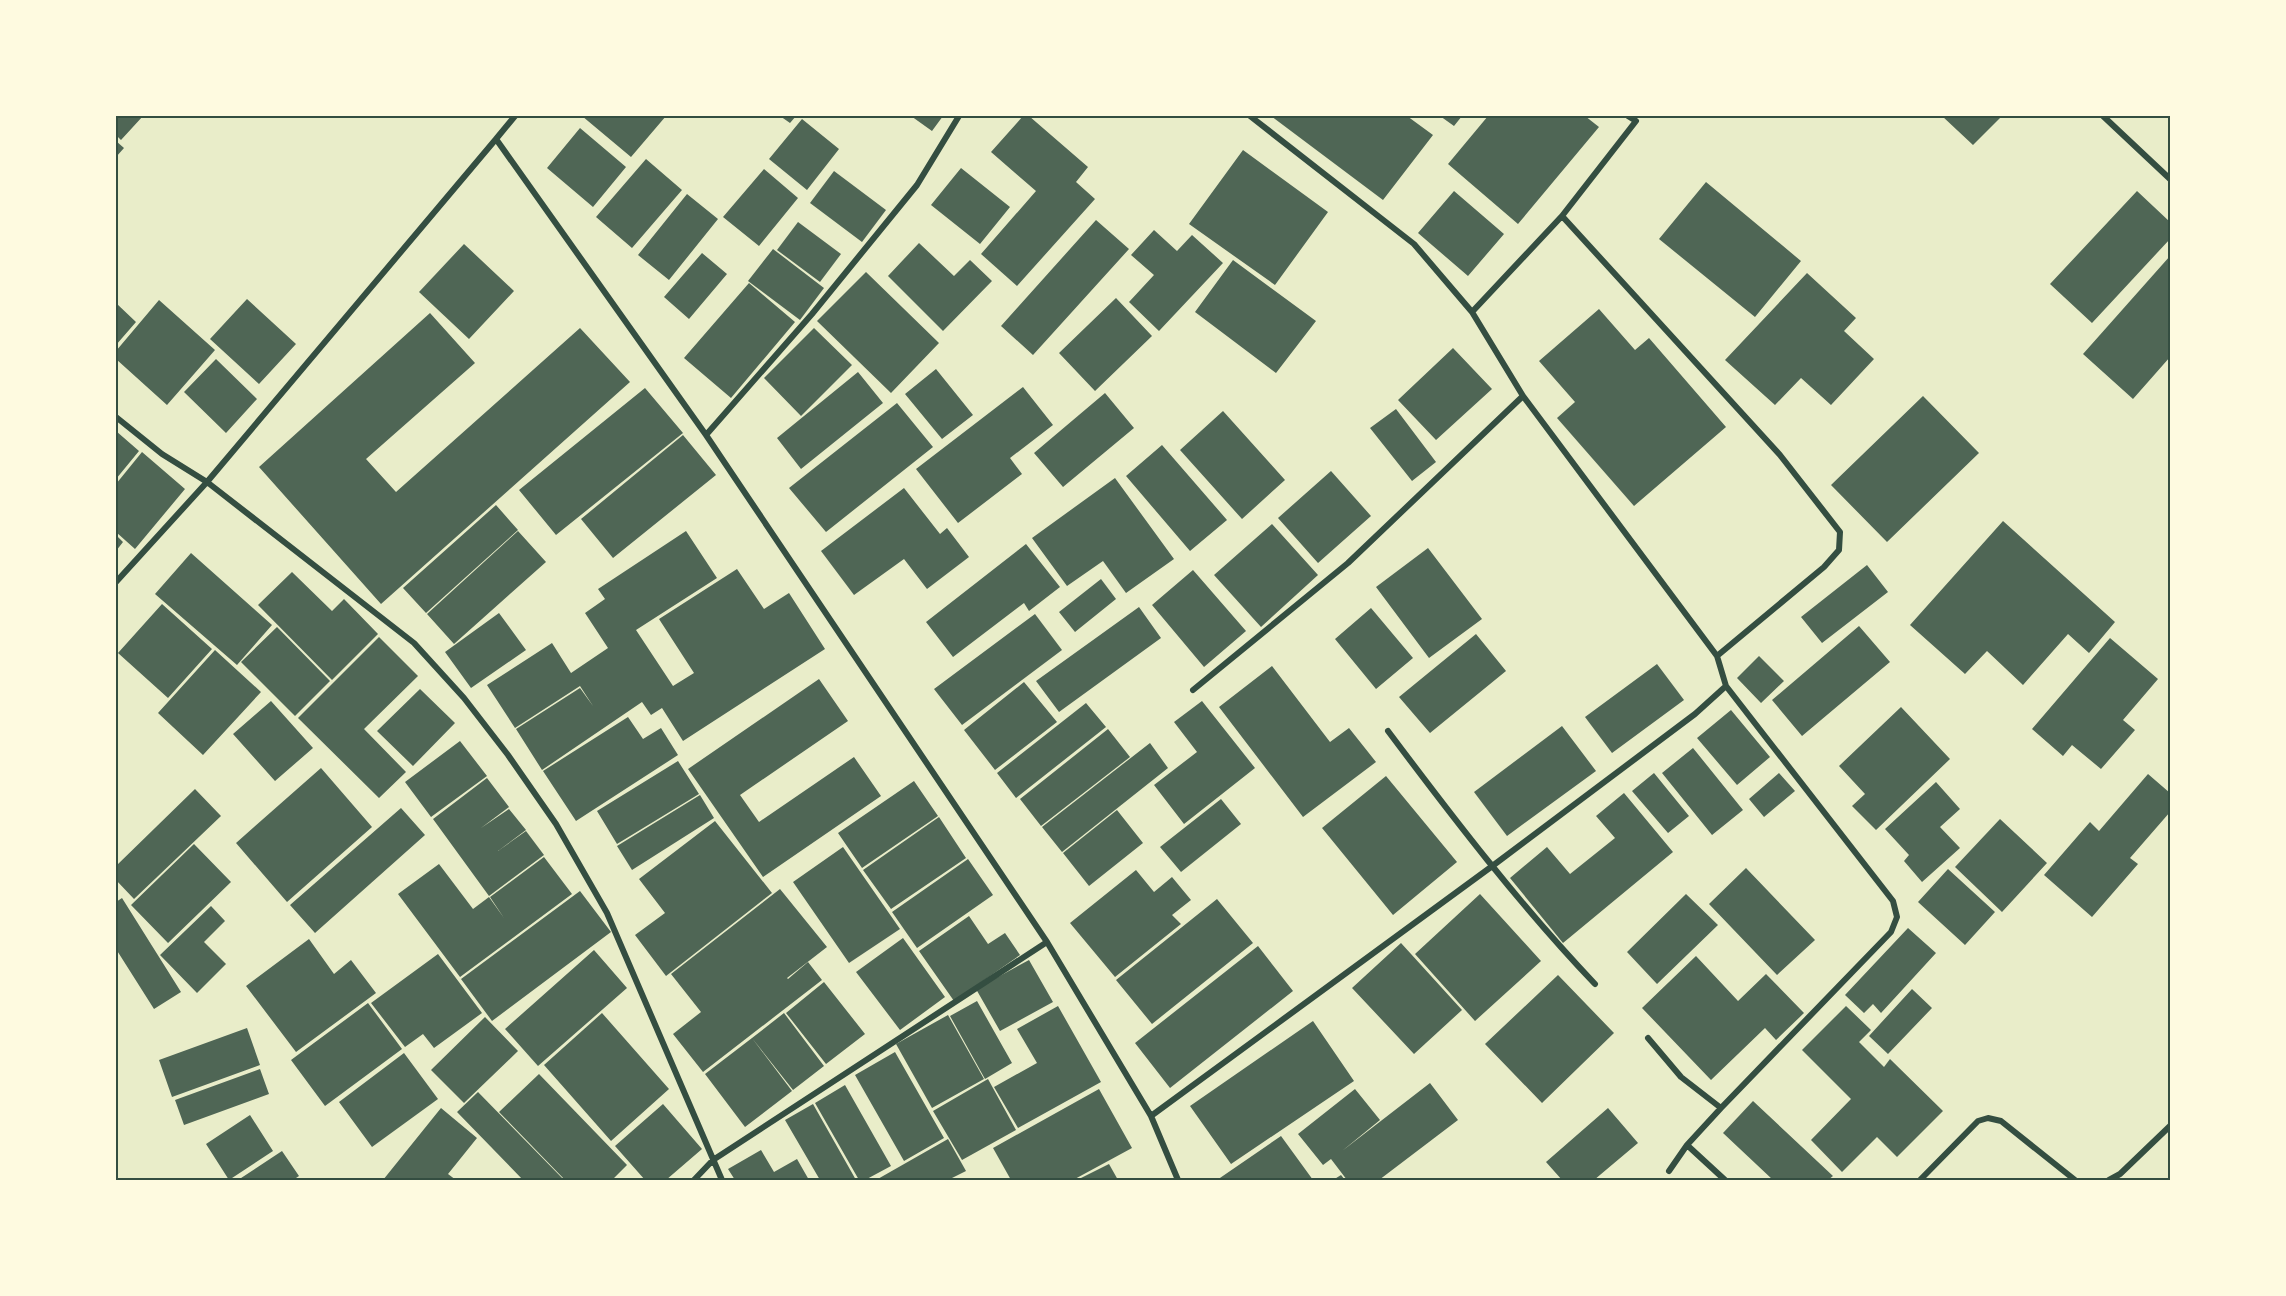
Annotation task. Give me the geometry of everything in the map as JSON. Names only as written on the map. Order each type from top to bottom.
[{"type":"street","points":[[116,582],[207,482],[515,116]]},
{"type":"street","points":[[706,435],[812,314],[917,185],[959,116]]},
{"type":"street","points":[[1250,116],[1414,244],[1472,312],[1523,396],[1717,656],[1726,686],[1893,901],[1897,917],[1891,932],[1721,1108],[1687,1145],[1669,1171]]},
{"type":"street","points":[[1628,116],[1635,121]]},
{"type":"street","points":[[1472,312],[1562,216],[1635,121],[1642,116]]},
{"type":"street","points":[[2103,116],[2170,179]]},
{"type":"street","points":[[496,139],[706,435],[1047,942],[1150,1116],[1178,1180]]},
{"type":"street","points":[[1562,216],[1780,455],[1840,532],[1839,550],[1824,567],[1717,656]]},
{"type":"street","points":[[1192,690],[1348,562],[1523,396]]},
{"type":"street","points":[[116,417],[162,454],[207,482],[414,643],[464,698],[508,755],[556,824],[607,913],[722,1180]]},
{"type":"street","points":[[1150,1116],[1491,867],[1695,714],[1726,686]]},
{"type":"street","points":[[1388,731],[1491,867],[1553,940],[1596,984]]},
{"type":"street","points":[[694,1180],[713,1160],[1047,942]]},
{"type":"street","points":[[1648,1038],[1680,1077],[1721,1108]]},
{"type":"street","points":[[1920,1180],[1978,1121],[1988,1118],[2001,1120],[2075,1180]]},
{"type":"street","points":[[2109,1180],[2120,1174],[2170,1126]]},
{"type":"street","points":[[1687,1145],[1725,1180]]},
{"type":"building","points":[[116,116],[143,116],[121,140],[116,135]]},
{"type":"building","points":[[582,116],[666,116],[631,157]]},
{"type":"building","points":[[780,116],[796,116],[790,123]]},
{"type":"building","points":[[911,116],[943,116],[932,131]]},
{"type":"building","points":[[1023,116],[1029,116],[1088,167],[1076,182],[1095,199],[1017,286],[981,254],[1036,191],[991,152]]},
{"type":"building","points":[[1271,116],[1407,116],[1433,135],[1383,200]]},
{"type":"building","points":[[1440,116],[1462,116],[1454,126]]},
{"type":"building","points":[[1488,116],[1585,116],[1599,127],[1518,224],[1448,164]]},
{"type":"building","points":[[1942,116],[2002,116],[1973,145]]},
{"type":"building","points":[[802,119],[839,149],[807,190],[769,159]]},
{"type":"building","points":[[580,128],[626,167],[593,207],[547,168]]},
{"type":"building","points":[[116,141],[124,148],[116,157]]},
{"type":"building","points":[[1243,150],[1328,212],[1275,285],[1189,224]]},
{"type":"building","points":[[646,159],[682,190],[632,248],[596,217]]},
{"type":"building","points":[[961,168],[1010,207],[980,244],[931,205]]},
{"type":"building","points":[[764,169],[798,198],[759,246],[723,217]]},
{"type":"building","points":[[834,171],[886,210],[862,242],[810,203]]},
{"type":"building","points":[[1706,182],[1801,261],[1755,317],[1659,239]]},
{"type":"building","points":[[1454,191],[1504,234],[1468,276],[1418,233]]},
{"type":"building","points":[[2137,191],[2170,222],[2170,239],[2092,323],[2050,284]]},
{"type":"building","points":[[687,194],[718,219],[669,280],[638,255]]},
{"type":"building","points":[[1096,220],[1129,249],[1033,355],[1001,326]]},
{"type":"building","points":[[798,222],[841,254],[820,282],[777,250]]},
{"type":"building","points":[[1154,230],[1177,251],[1192,235],[1223,263],[1159,331],[1129,302],[1154,275],[1131,255]]},
{"type":"building","points":[[919,243],[954,276],[970,260],[992,281],[943,331],[888,276]]},
{"type":"building","points":[[464,244],[514,291],[469,339],[419,292]]},
{"type":"building","points":[[773,249],[824,288],[800,320],[748,281]]},
{"type":"building","points":[[702,253],[727,274],[689,319],[664,297]]},
{"type":"building","points":[[2170,256],[2170,357],[2133,399],[2083,354]]},
{"type":"building","points":[[1233,260],[1316,321],[1276,373],[1195,312]]},
{"type":"building","points":[[866,272],[939,343],[891,393],[817,321]]},
{"type":"building","points":[[1807,273],[1856,318],[1844,331],[1874,359],[1831,405],[1801,378],[1775,405],[1725,360]]},
{"type":"building","points":[[749,283],[795,322],[731,398],[684,358]]},
{"type":"building","points":[[1116,298],[1152,336],[1095,391],[1059,353]]},
{"type":"building","points":[[247,299],[296,344],[259,384],[210,339]]},
{"type":"building","points":[[159,300],[215,350],[167,405],[116,359],[116,351]]},
{"type":"building","points":[[116,303],[136,322],[116,345]]},
{"type":"building","points":[[1599,309],[1635,350],[1649,338],[1726,427],[1634,506],[1557,418],[1575,402],[1539,361]]},
{"type":"building","points":[[430,313],[475,363],[366,459],[396,492],[580,328],[630,382],[381,604],[259,467]]},
{"type":"building","points":[[814,328],[852,365],[801,416],[764,378]]},
{"type":"building","points":[[1453,348],[1492,389],[1436,440],[1398,400]]},
{"type":"building","points":[[216,359],[257,399],[226,433],[184,392]]},
{"type":"building","points":[[936,369],[973,415],[942,439],[905,394]]},
{"type":"building","points":[[858,372],[883,403],[801,469],[777,438]]},
{"type":"building","points":[[1023,387],[1053,425],[1010,458],[1022,474],[958,523],[916,469]]},
{"type":"building","points":[[645,388],[683,433],[556,535],[519,490]]},
{"type":"building","points":[[1105,393],[1134,428],[1063,487],[1034,453]]},
{"type":"building","points":[[1923,396],[1979,453],[1887,542],[1831,485]]},
{"type":"building","points":[[897,403],[933,447],[826,532],[789,488]]},
{"type":"building","points":[[1396,409],[1436,462],[1412,481],[1370,428]]},
{"type":"building","points":[[1223,411],[1285,480],[1242,519],[1180,450]]},
{"type":"building","points":[[116,431],[139,451],[116,479]]},
{"type":"building","points":[[683,435],[716,475],[613,558],[581,519]]},
{"type":"building","points":[[1162,445],[1227,520],[1190,551],[1126,476]]},
{"type":"building","points":[[142,452],[185,489],[135,549],[116,532],[116,484]]},
{"type":"building","points":[[1331,471],[1371,516],[1318,563],[1278,518]]},
{"type":"building","points":[[1115,478],[1174,559],[1126,593],[1103,561],[1067,586],[1032,538]]},
{"type":"building","points":[[904,488],[940,534],[947,528],[969,557],[927,589],[904,559],[854,595],[821,551]]},
{"type":"building","points":[[496,505],[518,530],[426,613],[403,588]]},
{"type":"building","points":[[2003,521],[2115,622],[2089,653],[2068,634],[2023,685],[1987,651],[1965,674],[1910,625]]},
{"type":"building","points":[[1272,524],[1318,575],[1261,627],[1214,575]]},
{"type":"building","points":[[518,531],[546,562],[454,644],[427,614]]},
{"type":"building","points":[[686,531],[717,578],[636,630],[673,686],[694,673],[659,619],[737,569],[764,609],[789,593],[825,649],[683,741],[662,708],[651,715],[642,702],[542,770],[516,729],[580,688],[593,706],[580,686],[515,728],[487,685],[552,643],[571,673],[608,648],[585,613],[605,599],[598,589]]},
{"type":"building","points":[[116,535],[123,542],[116,551]]},
{"type":"building","points":[[1026,544],[1060,587],[1029,611],[1024,603],[953,657],[926,622]]},
{"type":"building","points":[[1428,548],[1482,619],[1429,658],[1376,587]]},
{"type":"building","points":[[191,553],[272,625],[237,665],[155,594]]},
{"type":"building","points":[[1867,565],[1888,592],[1822,643],[1801,617]]},
{"type":"building","points":[[1193,570],[1246,631],[1204,667],[1152,605]]},
{"type":"building","points":[[292,572],[332,611],[344,599],[378,634],[332,680],[258,605]]},
{"type":"building","points":[[1101,579],[1116,599],[1075,632],[1059,612]]},
{"type":"building","points":[[162,604],[212,649],[168,698],[118,653]]},
{"type":"building","points":[[1139,607],[1161,638],[1059,712],[1036,681]]},
{"type":"building","points":[[1371,608],[1413,658],[1376,689],[1335,639]]},
{"type":"building","points":[[499,613],[526,650],[471,688],[445,652]]},
{"type":"building","points":[[1035,614],[1062,650],[962,725],[934,689]]},
{"type":"building","points":[[1859,626],[1890,662],[1802,736],[1772,700]]},
{"type":"building","points":[[277,627],[330,681],[295,716],[241,662]]},
{"type":"building","points":[[1476,634],[1506,671],[1430,733],[1399,697]]},
{"type":"building","points":[[379,637],[418,676],[364,729],[406,772],[379,798],[298,718]]},
{"type":"building","points":[[2110,638],[2158,679],[2123,720],[2135,730],[2101,769],[2072,745],[2063,756],[2032,729]]},
{"type":"building","points":[[215,650],[261,692],[203,755],[158,713]]},
{"type":"building","points":[[1759,656],[1784,681],[1761,703],[1737,678]]},
{"type":"building","points":[[1657,664],[1684,700],[1612,753],[1585,717]]},
{"type":"building","points":[[1272,666],[1330,742],[1349,728],[1376,762],[1303,817],[1219,707]]},
{"type":"building","points":[[819,679],[848,721],[740,795],[759,822],[854,757],[881,796],[763,877],[688,769]]},
{"type":"building","points":[[1024,682],[1057,722],[995,770],[964,730]]},
{"type":"building","points":[[420,689],[455,723],[413,766],[377,731]]},
{"type":"building","points":[[271,701],[313,748],[275,781],[233,734]]},
{"type":"building","points":[[1202,701],[1255,768],[1184,824],[1154,785],[1197,752],[1174,722]]},
{"type":"building","points":[[1086,703],[1106,727],[1016,798],[997,773]]},
{"type":"building","points":[[1901,707],[1950,759],[1876,830],[1852,806],[1865,794],[1839,766]]},
{"type":"building","points":[[1731,710],[1770,757],[1737,785],[1697,738]]},
{"type":"building","points":[[628,717],[643,739],[661,728],[678,755],[576,821],[543,771]]},
{"type":"building","points":[[1562,726],[1596,771],[1507,836],[1474,792]]},
{"type":"building","points":[[1108,729],[1130,757],[1041,826],[1020,799]]},
{"type":"building","points":[[460,741],[487,776],[431,817],[405,782]]},
{"type":"building","points":[[1150,743],[1168,768],[1062,852],[1042,827]]},
{"type":"building","points":[[1693,748],[1743,810],[1712,835],[1662,773]]},
{"type":"building","points":[[678,761],[699,794],[617,844],[597,811]]},
{"type":"building","points":[[321,768],[372,827],[287,902],[236,843]]},
{"type":"building","points":[[1654,773],[1689,816],[1668,833],[1632,791]]},
{"type":"building","points":[[1779,773],[1795,791],[1764,817],[1749,799]]},
{"type":"building","points":[[2148,774],[2170,793],[2170,812],[2130,858],[2138,864],[2092,917],[2044,875],[2090,822],[2099,831]]},
{"type":"building","points":[[1386,776],[1457,862],[1393,915],[1322,828]]},
{"type":"building","points":[[487,778],[509,807],[481,828],[509,809],[526,830],[498,851],[526,831],[544,855],[489,896],[433,819]]},
{"type":"building","points":[[914,781],[938,816],[862,868],[838,833]]},
{"type":"building","points":[[1936,782],[1960,809],[1940,827],[1960,848],[1922,882],[1904,861],[1909,855],[1885,829]]},
{"type":"building","points":[[195,789],[221,816],[134,899],[116,880],[116,866]]},
{"type":"building","points":[[1624,793],[1673,852],[1563,943],[1510,878],[1547,847],[1570,874],[1615,838],[1596,816]]},
{"type":"building","points":[[700,795],[714,818],[632,870],[617,846]]},
{"type":"building","points":[[1221,799],[1241,824],[1181,872],[1160,847]]},
{"type":"building","points":[[401,808],[425,835],[315,933],[290,905]]},
{"type":"building","points":[[1117,810],[1143,843],[1089,886],[1063,853]]},
{"type":"building","points":[[939,817],[966,858],[891,909],[863,870]]},
{"type":"building","points":[[2000,819],[2047,863],[2002,912],[1955,867]]},
{"type":"building","points":[[715,821],[772,893],[666,976],[635,935],[665,913],[639,879]]},
{"type":"building","points":[[194,844],[231,882],[168,943],[131,905]]},
{"type":"building","points":[[843,847],[900,929],[849,963],[793,882]]},
{"type":"building","points":[[544,857],[572,894],[460,977],[398,894],[439,864],[473,909],[489,897],[504,918],[490,897]]},
{"type":"building","points":[[968,859],[993,895],[917,948],[892,912]]},
{"type":"building","points":[[1746,868],[1815,940],[1777,975],[1709,904]]},
{"type":"building","points":[[1948,869],[1995,912],[1965,945],[1918,902]]},
{"type":"building","points":[[1136,870],[1154,892],[1172,877],[1191,900],[1172,915],[1181,924],[1115,977],[1070,923]]},
{"type":"building","points":[[780,889],[827,947],[787,978],[808,962],[822,980],[703,1072],[673,1034],[701,1012],[671,974]]},
{"type":"building","points":[[580,891],[611,932],[492,1021],[461,979]]},
{"type":"building","points":[[1480,894],[1541,961],[1475,1021],[1415,954]]},
{"type":"building","points":[[1686,894],[1718,925],[1657,984],[1627,952]]},
{"type":"building","points":[[122,898],[181,992],[154,1009],[116,949],[116,902]]},
{"type":"building","points":[[1217,899],[1253,943],[1152,1024],[1116,980]]},
{"type":"building","points":[[211,906],[225,921],[204,942],[226,964],[197,993],[160,955]]},
{"type":"building","points":[[969,916],[988,944],[1005,933],[1020,955],[954,1001],[919,951]]},
{"type":"building","points":[[1908,928],[1936,953],[1881,1013],[1873,1004],[1864,1013],[1845,995]]},
{"type":"building","points":[[903,938],[945,997],[900,1030],[856,972]]},
{"type":"building","points":[[309,939],[334,974],[351,960],[376,993],[296,1052],[246,986]]},
{"type":"building","points":[[1401,943],[1462,1010],[1414,1054],[1352,988]]},
{"type":"building","points":[[1258,946],[1293,991],[1170,1088],[1135,1043]]},
{"type":"building","points":[[594,950],[627,988],[538,1066],[505,1029]]},
{"type":"building","points":[[438,954],[482,1013],[434,1048],[423,1034],[405,1047],[371,1003]]},
{"type":"building","points":[[1696,956],[1738,1001],[1766,974],[1804,1013],[1776,1040],[1765,1028],[1711,1080],[1642,1008]]},
{"type":"building","points":[[1029,960],[1053,1002],[1000,1031],[976,989]]},
{"type":"building","points":[[1558,975],[1614,1033],[1542,1103],[1485,1044]]},
{"type":"building","points":[[824,982],[865,1034],[826,1064],[786,1013]]},
{"type":"building","points":[[1912,989],[1932,1008],[1888,1054],[1869,1036]]},
{"type":"building","points":[[977,1001],[1012,1063],[985,1079],[950,1016]]},
{"type":"building","points":[[368,1003],[402,1049],[325,1106],[291,1060]]},
{"type":"building","points":[[1058,1006],[1101,1082],[1018,1128],[994,1087],[1037,1063],[1017,1029]]},
{"type":"building","points":[[1846,1006],[1871,1030],[1859,1042],[1884,1067],[1890,1059],[1943,1111],[1897,1157],[1877,1137],[1842,1172],[1811,1140],[1851,1099],[1802,1050]]},
{"type":"building","points":[[602,1013],[669,1089],[611,1141],[544,1065]]},
{"type":"building","points":[[784,1013],[824,1066],[793,1090],[752,1038]]},
{"type":"building","points":[[948,1015],[984,1079],[932,1108],[896,1044]]},
{"type":"building","points":[[485,1017],[518,1051],[464,1103],[431,1070]]},
{"type":"building","points":[[1313,1021],[1354,1081],[1231,1164],[1190,1106]]},
{"type":"building","points":[[247,1028],[260,1065],[172,1097],[159,1060]]},
{"type":"building","points":[[752,1038],[792,1091],[745,1127],[705,1074]]},
{"type":"building","points":[[895,1052],[944,1138],[904,1161],[855,1075]]},
{"type":"building","points":[[404,1053],[438,1099],[372,1147],[339,1102]]},
{"type":"building","points":[[260,1069],[269,1094],[184,1125],[175,1100]]},
{"type":"building","points":[[539,1074],[627,1165],[612,1180],[565,1180],[499,1112]]},
{"type":"building","points":[[988,1079],[1016,1130],[962,1160],[933,1111]]},
{"type":"building","points":[[1430,1083],[1458,1120],[1379,1180],[1347,1180],[1331,1159],[1323,1165],[1298,1134],[1355,1089],[1380,1120],[1342,1151]]},
{"type":"building","points":[[845,1085],[891,1166],[865,1180],[859,1180],[815,1103]]},
{"type":"building","points":[[1099,1089],[1132,1148],[1073,1180],[1011,1180],[993,1148]]},
{"type":"building","points":[[478,1092],[564,1180],[523,1180],[457,1112]]},
{"type":"building","points":[[1753,1101],[1833,1176],[1828,1180],[1773,1180],[1723,1133]]},
{"type":"building","points":[[663,1104],[702,1149],[666,1180],[645,1180],[615,1146]]},
{"type":"building","points":[[813,1104],[856,1180],[820,1180],[785,1120]]},
{"type":"building","points":[[441,1108],[477,1138],[448,1174],[456,1180],[383,1180]]},
{"type":"building","points":[[1608,1108],[1638,1143],[1594,1180],[1562,1180],[1546,1162]]},
{"type":"building","points":[[250,1115],[273,1151],[229,1180],[206,1144]]},
{"type":"building","points":[[1281,1136],[1313,1180],[1217,1180]]},
{"type":"building","points":[[948,1139],[966,1171],[948,1180],[876,1180]]},
{"type":"building","points":[[761,1150],[774,1172],[797,1159],[809,1180],[735,1180],[728,1169]]},
{"type":"building","points":[[282,1151],[299,1176],[293,1180],[238,1180]]},
{"type":"building","points":[[1109,1164],[1118,1180],[1077,1180]]},
{"type":"building","points":[[1341,1175],[1345,1180],[1333,1180]]}]
